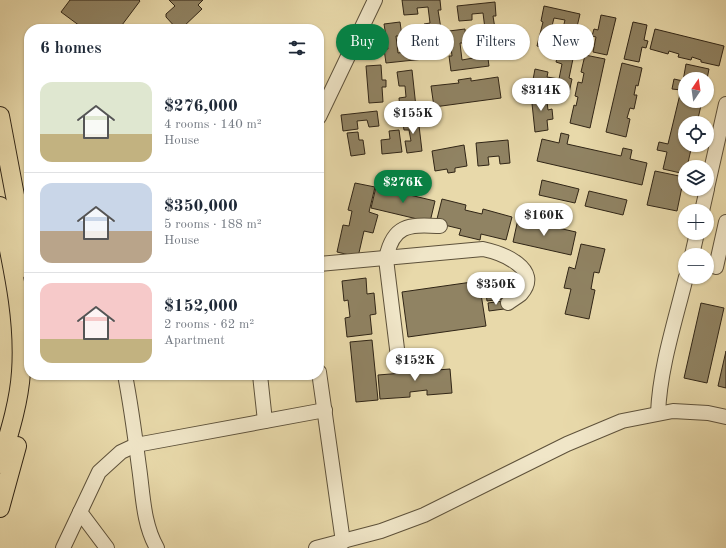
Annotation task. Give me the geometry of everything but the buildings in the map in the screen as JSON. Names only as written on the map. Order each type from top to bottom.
[{"type":"main road","points":[[0,116],[24,243]]},
{"type":"main road","points":[[0,206],[24,331]]},
{"type":"main road","points":[[0,464],[14,412],[24,345]]},
{"type":"main road","points":[[0,508],[25,418],[32,380]]},
{"type":"street","points":[[324,100],[375,0]]},
{"type":"street","points":[[713,160],[726,104]]},
{"type":"street","points":[[716,267],[724,244],[726,222]]},
{"type":"street","points":[[398,357],[386,259],[388,247],[403,228],[412,225],[440,226]]},
{"type":"street","points":[[324,264],[483,249],[503,255],[517,262],[526,271],[527,280],[525,287],[520,294],[508,303]]},
{"type":"street","points":[[658,413],[659,396],[668,349],[684,284]]},
{"type":"street","points":[[126,380],[146,517],[150,536],[157,548]]},
{"type":"street","points":[[261,380],[266,421]]},
{"type":"street","points":[[320,380],[343,542]]},
{"type":"street","points":[[63,548],[99,472],[121,452],[136,445],[325,410]]},
{"type":"street","points":[[316,548],[381,531],[424,514],[567,444],[622,421],[674,411],[708,413],[726,418]]},
{"type":"street","points":[[80,512],[107,548]]}]
